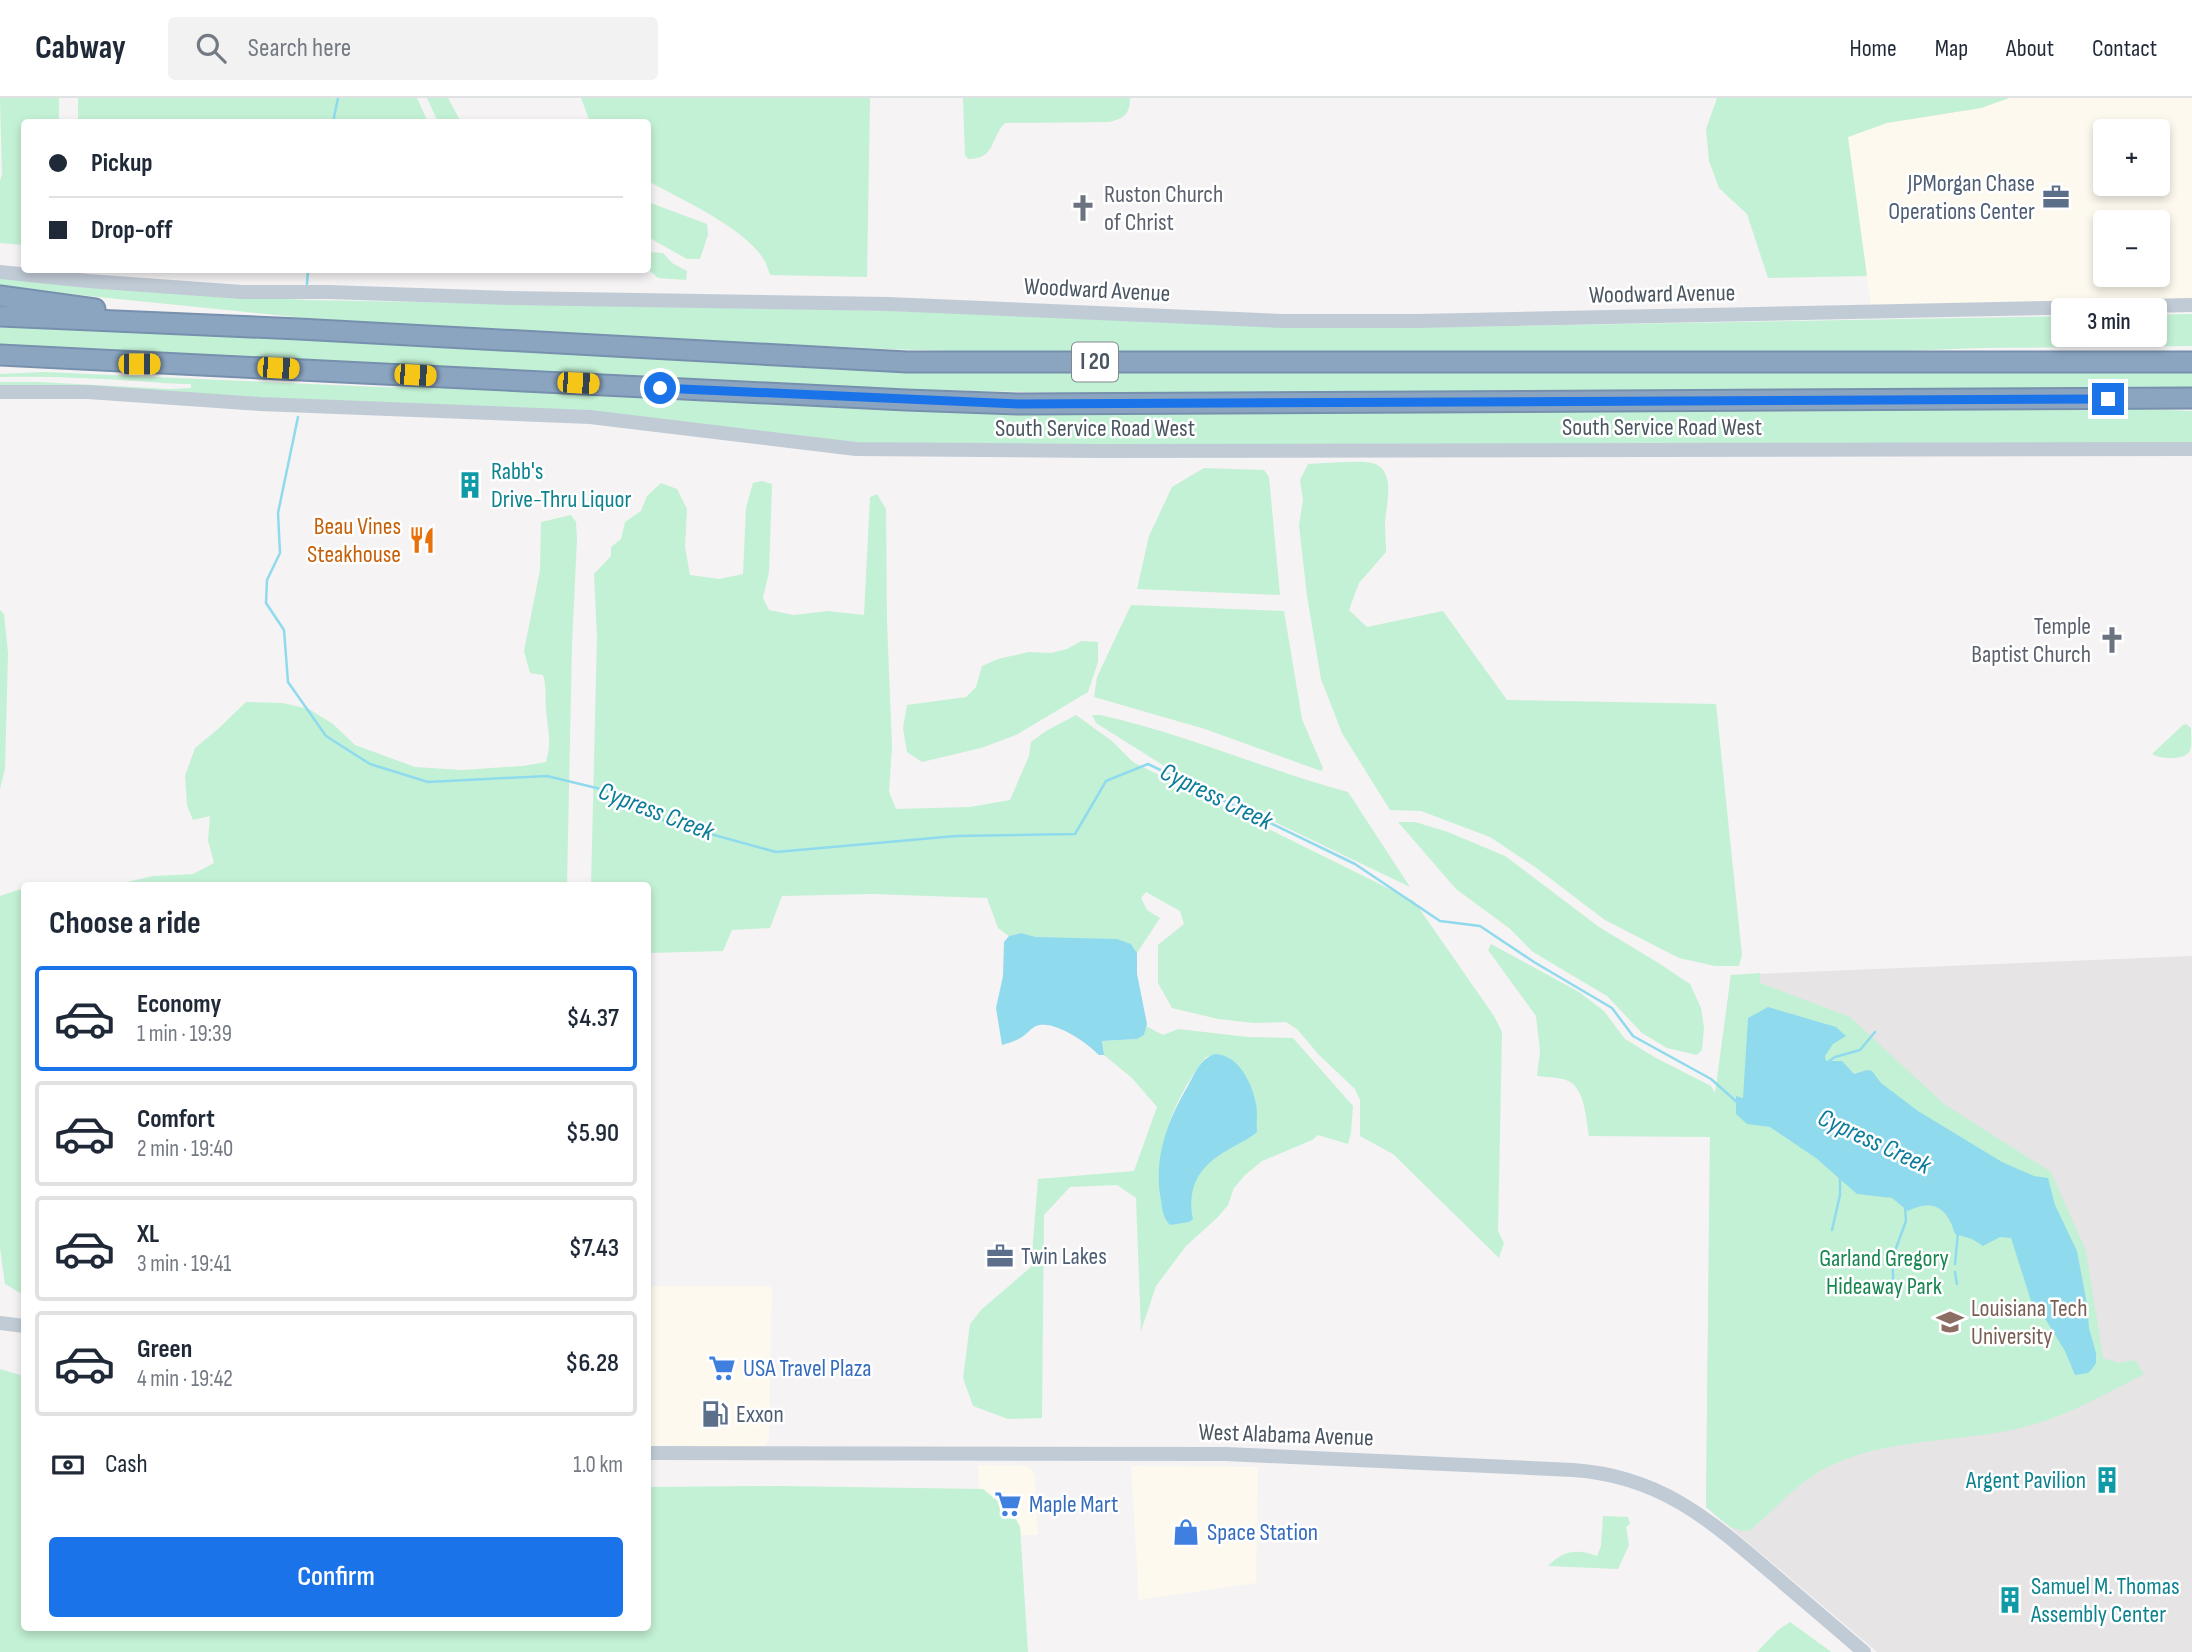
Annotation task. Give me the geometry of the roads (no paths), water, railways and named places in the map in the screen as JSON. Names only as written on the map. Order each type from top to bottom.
[{"type":"highway","points":[[0,296],[224,325]]},
{"type":"highway","name":"I 20","points":[[0,316],[224,325],[907,362],[2192,362]]},
{"type":"highway","name":"I 20","points":[[0,355],[1018,404],[2192,398]]},
{"type":"highway","points":[[0,366],[188,364]]},
{"type":"main road","name":"Woodward Avenue","points":[[0,272],[242,292],[888,304],[1283,321],[1417,321],[2192,305]]},
{"type":"main road","name":"South Service Road West","points":[[0,391],[88,392],[260,404],[590,417],[856,449],[2192,449]]},
{"type":"main road","points":[[0,1323],[21,1326]]},
{"type":"main road","name":"West Alabama Avenue","points":[[651,1453],[1226,1454],[1604,1473],[1620,1476],[1659,1491],[1700,1514],[1864,1652]]},
{"type":"water","points":[[1021,933],[1036,937],[1117,939],[1131,944],[1137,953],[1137,974],[1147,1024],[1144,1035],[1137,1039],[1102,1041],[1104,1055],[1099,1055],[1070,1033],[1043,1025],[1036,1026],[1020,1038],[1002,1045],[996,1008],[1003,976],[1004,942],[1009,936]]},
{"type":"water","points":[[1768,1007],[1836,1027],[1846,1036],[1833,1044],[1825,1056],[1826,1061],[1842,1061],[1854,1074],[1872,1071],[1881,1083],[1918,1111],[2002,1162],[2034,1176],[2048,1178],[2055,1205],[2077,1251],[2089,1328],[2096,1353],[2096,1363],[2088,1373],[2075,1375],[2065,1351],[2041,1312],[2032,1304],[2011,1238],[2000,1237],[1983,1246],[1972,1239],[1955,1234],[1948,1218],[1939,1208],[1925,1206],[1908,1211],[1892,1198],[1857,1194],[1816,1158],[1770,1127],[1747,1124],[1736,1114],[1736,1096],[1743,1098],[1748,1018]]},
{"type":"water","points":[[1215,1054],[1231,1059],[1248,1079],[1256,1104],[1257,1132],[1209,1163],[1197,1178],[1194,1187],[1193,1219],[1170,1225],[1163,1213],[1159,1185],[1160,1155],[1174,1113],[1196,1071],[1205,1059]]},
{"type":"waterway","name":"Cypress Creek","points":[[334,119],[338,98]]},
{"type":"waterway","name":"Cypress Creek","points":[[307,284],[308,273]]},
{"type":"waterway","name":"Cypress Creek","points":[[298,417],[278,513],[280,553],[267,580],[266,603],[284,630],[288,682],[326,736],[370,764],[428,782],[547,776],[613,792],[667,822],[776,852],[956,836],[1075,834],[1106,781],[1148,764],[1355,864],[1440,921],[1480,926],[1612,1008],[1633,1036],[1711,1079],[1738,1103]]},
{"type":"waterway","points":[[1829,1061],[1860,1050],[1875,1032]]},
{"type":"waterway","points":[[1832,1230],[1840,1195],[1840,1178]]},
{"type":"waterway","points":[[1894,1291],[1892,1259],[1906,1221],[1905,1206]]},
{"type":"waterway","points":[[1955,1264],[1958,1233]]},
{"type":"waterway","points":[[1955,1272],[1957,1284]]},
{"type":"place","name":"JPMorgan Chase Operations Center","points":[[2056,197]]},
{"type":"place","name":"Ruston Church of Christ","points":[[1083,208]]},
{"type":"place","name":"Rabb's Drive-Thru Liquor","points":[[470,485]]},
{"type":"place","name":"Beau Vines Steakhouse","points":[[422,540]]},
{"type":"place","name":"Temple Baptist Church","points":[[2112,640]]},
{"type":"place","name":"Twin Lakes","points":[[1000,1256]]},
{"type":"place","name":"Louisiana Tech University","points":[[1950,1322]]},
{"type":"place","name":"USA Travel Plaza","points":[[722,1368]]},
{"type":"place","name":"Exxon","points":[[715,1414]]},
{"type":"place","name":"Argent Pavilion","points":[[2107,1480]]},
{"type":"place","name":"Maple Mart","points":[[1008,1504]]},
{"type":"place","name":"Space Station","points":[[1186,1532]]},
{"type":"place","name":"Samuel M. Thomas Assembly Center","points":[[2010,1600]]},
{"type":"park label","name":"Garland Gregory Hideaway Park","points":[[1884,1272]]}]
